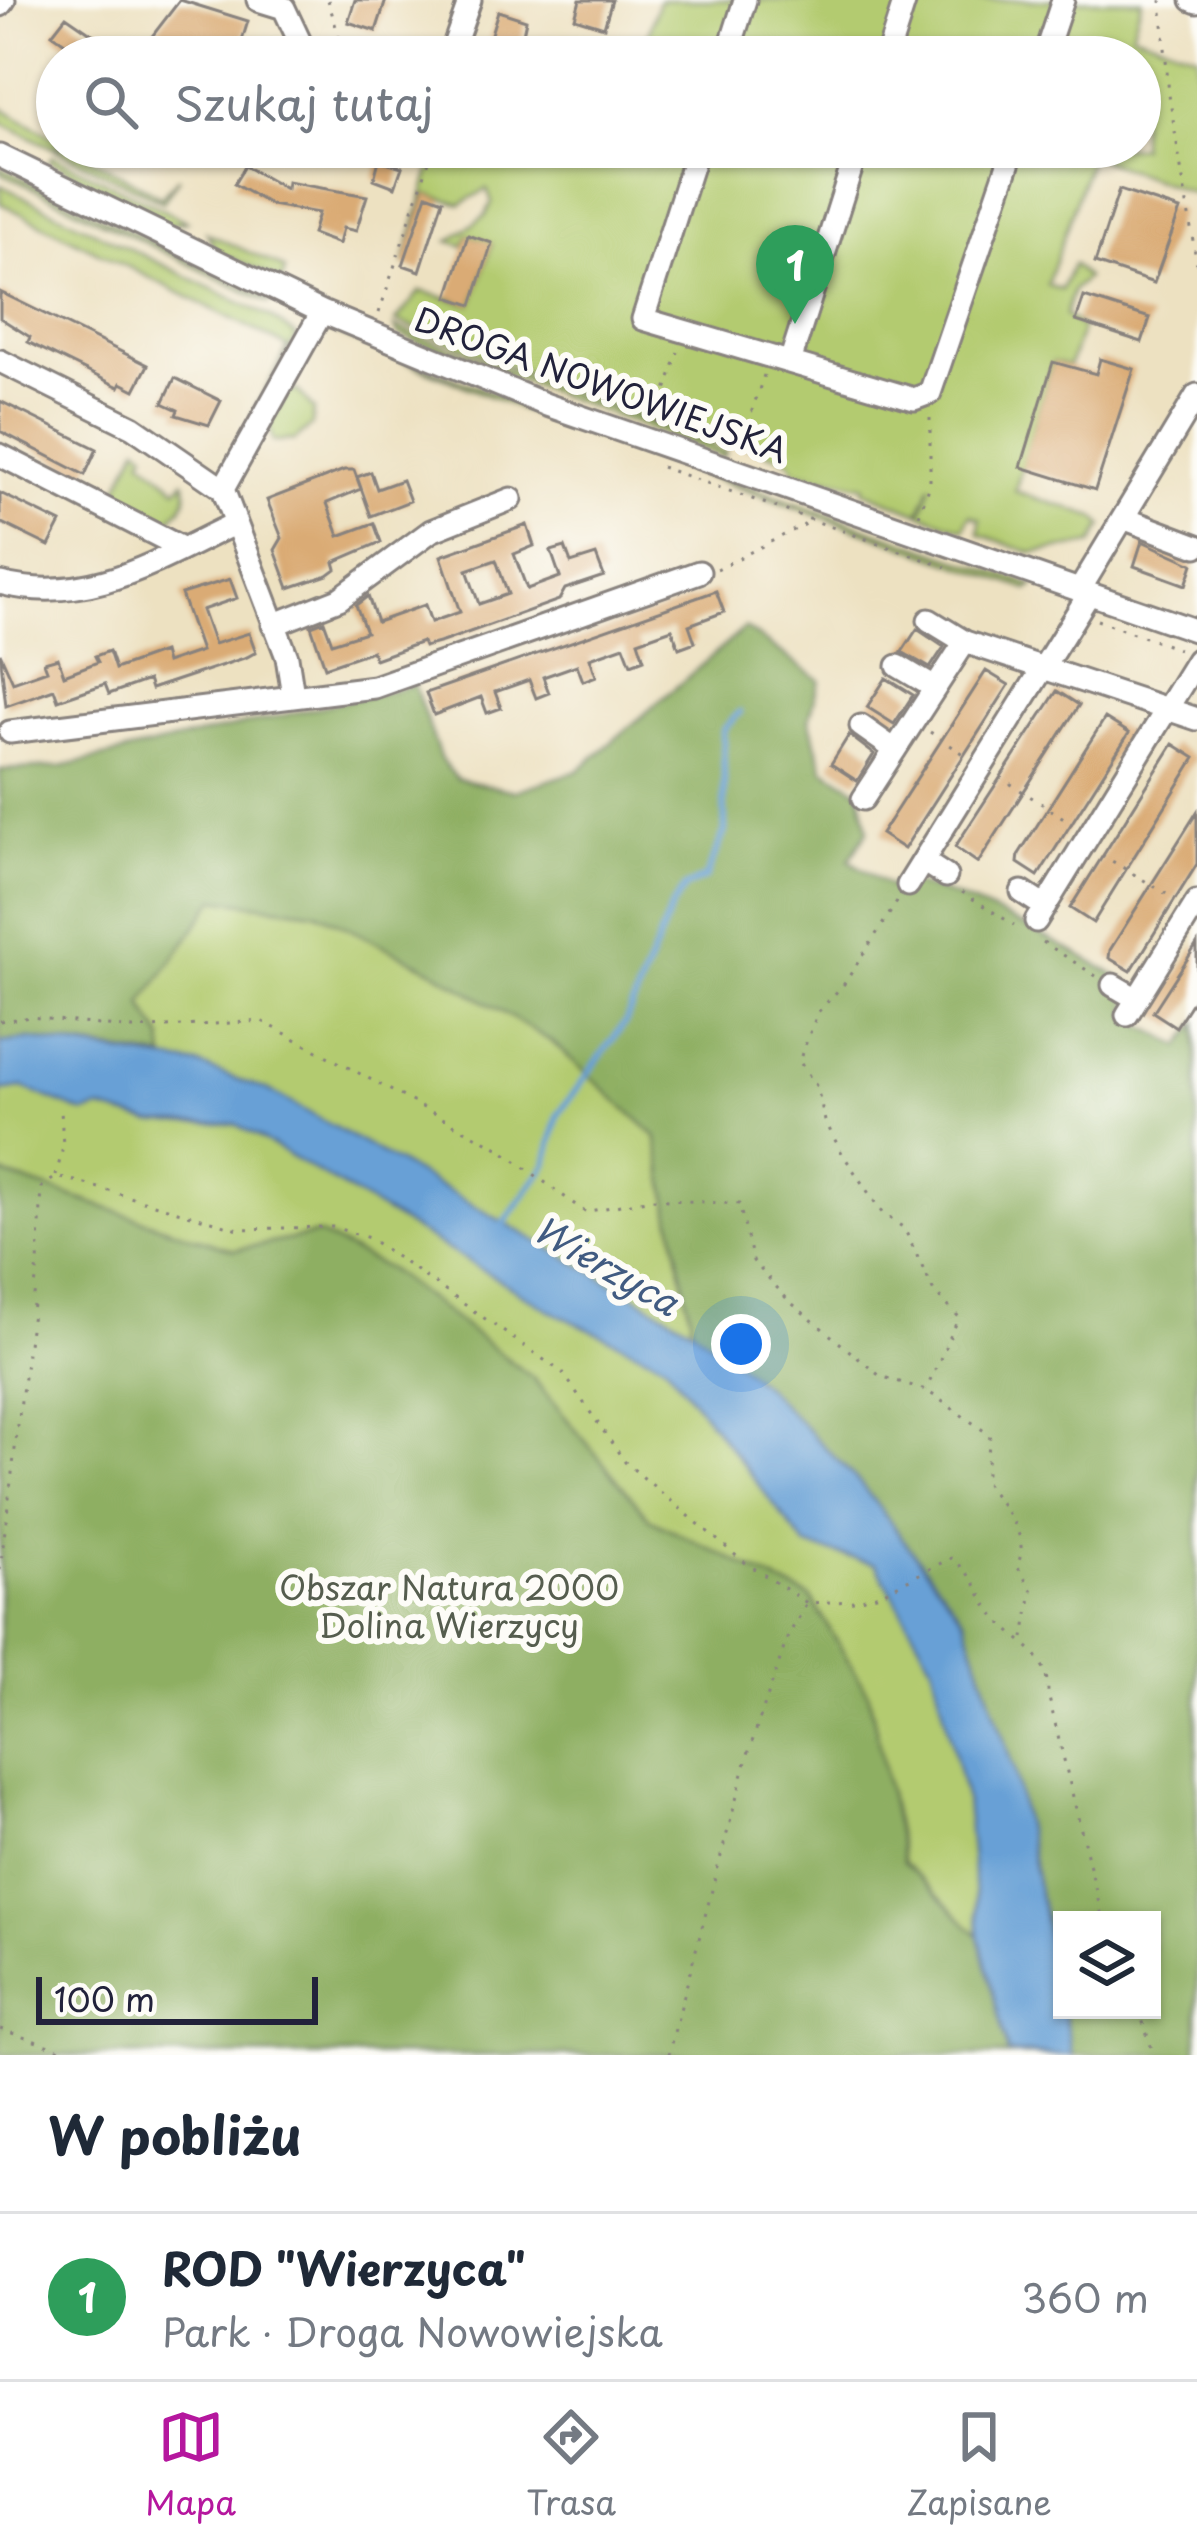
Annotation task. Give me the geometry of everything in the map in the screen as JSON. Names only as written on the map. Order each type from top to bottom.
[{"type":"street","points":[[258,0],[284,8],[307,0]]},
{"type":"street","points":[[457,36],[470,0]]},
{"type":"street","points":[[734,36],[745,0]]},
{"type":"street","points":[[894,36],[905,0]]},
{"type":"street","points":[[1051,36],[1064,0]]},
{"type":"street","points":[[284,8],[297,36]]},
{"type":"street","name":"DROGA NOWOWIEJSKA","points":[[0,156],[322,312],[568,412],[1197,632]]},
{"type":"street","points":[[691,168],[643,319],[914,399],[930,393],[1007,168]]},
{"type":"street","points":[[780,359],[850,168]]},
{"type":"street","points":[[223,489],[322,312]]},
{"type":"street","points":[[0,361],[133,427],[223,489],[273,625],[292,695]]},
{"type":"street","points":[[908,885],[1046,666],[1124,518],[1197,395]]},
{"type":"street","points":[[0,455],[182,548]]},
{"type":"street","points":[[273,625],[339,599],[431,531],[511,499]]},
{"type":"street","points":[[1124,518],[1197,546]]},
{"type":"street","points":[[0,583],[39,593],[86,590],[234,524]]},
{"type":"street","points":[[10,732],[374,687],[699,572]]},
{"type":"street","points":[[929,620],[965,641],[1197,719]]},
{"type":"street","points":[[863,799],[965,641]]},
{"type":"street","points":[[1022,892],[1040,914],[1197,660]]},
{"type":"street","points":[[898,666],[935,688]]},
{"type":"street","points":[[861,726],[895,750]]},
{"type":"street","points":[[923,862],[946,876]]},
{"type":"street","points":[[1113,985],[1132,1007],[1195,905]]},
{"type":"path","points":[[328,0],[339,36]]},
{"type":"path","points":[[1161,0],[1169,94],[1197,265]]},
{"type":"path","points":[[379,313],[427,168]]},
{"type":"path","points":[[656,425],[685,332]]},
{"type":"path","points":[[740,446],[780,359]]},
{"type":"path","points":[[919,516],[930,484],[930,393]]},
{"type":"path","points":[[699,572],[706,575],[813,521]]},
{"type":"path","points":[[913,722],[1195,905]]},
{"type":"path","points":[[908,885],[844,984],[818,1012],[799,1061],[817,1087],[825,1121],[842,1153],[882,1213],[904,1228],[934,1292],[958,1316],[926,1390]]},
{"type":"path","points":[[0,1021],[31,1017],[134,1029],[262,1021],[500,1149],[585,1212],[651,1198],[740,1204],[753,1261],[789,1301],[880,1376],[926,1390],[990,1436],[985,1483],[1021,1534],[1023,1552],[1017,1566],[1032,1591],[1023,1640]]},
{"type":"path","points":[[0,1570],[38,1264],[42,1187],[56,1177],[63,1147],[61,1110]]},
{"type":"path","points":[[56,1177],[239,1229],[333,1227],[369,1238],[563,1373],[625,1462],[740,1559],[807,1603],[854,1601],[880,1594],[951,1558],[984,1592],[994,1616],[1033,1644],[1048,1675],[1048,1694],[1101,1911]]},
{"type":"path","points":[[668,2055],[748,1751],[788,1636],[807,1603]]},
{"type":"path","points":[[1142,2019],[1154,2055]]},
{"type":"path","points":[[0,2029],[75,2055]]},
{"type":"green space","points":[[659,0],[1142,0],[1132,33],[1141,36],[648,36]]},
{"type":"green space","points":[[1161,42],[1197,54],[1197,195],[1124,168],[1161,168]]},
{"type":"green space","points":[[0,107],[36,127],[36,140],[0,122]]},
{"type":"green space","points":[[0,167],[271,300],[0,172]]},
{"type":"green space","points":[[63,168],[78,168],[186,221],[165,226]]},
{"type":"green space","points":[[94,168],[109,168],[161,197],[179,177],[163,202]]},
{"type":"green space","points":[[431,168],[1087,168],[1047,285],[1061,290],[1073,264],[1086,278],[1073,290],[1065,315],[1082,328],[1069,366],[1053,362],[1015,491],[1095,517],[1103,526],[1092,544],[1032,553],[979,534],[980,519],[970,515],[964,529],[921,514],[931,485],[919,513],[864,491],[865,486],[795,471],[789,460],[742,444],[747,427],[739,443],[724,438],[713,443],[657,423],[663,401],[655,422],[396,321],[420,291],[472,305],[492,244],[468,235],[464,246],[449,241],[486,215],[492,202],[487,189],[461,204],[427,194],[403,265]]},
{"type":"green space","points":[[0,185],[270,317],[297,336],[251,417],[288,347],[0,203]]},
{"type":"green space","points":[[207,233],[285,270],[282,281],[216,251]]},
{"type":"green space","points":[[395,327],[726,452],[723,457],[398,334]]},
{"type":"green space","points":[[331,331],[648,452],[1034,586],[1028,590],[537,416]]},
{"type":"green space","points":[[297,390],[314,410],[312,425],[295,440],[273,441],[269,425],[287,393]]},
{"type":"green space","points":[[138,446],[146,452],[142,459],[177,489],[184,481],[186,488],[182,507],[161,527],[149,526],[113,498]]},
{"type":"green space","points":[[745,628],[820,680],[809,719],[824,769],[860,791],[868,830],[849,860],[890,887],[896,880],[956,897],[1101,967],[1129,983],[1128,1018],[1181,1046],[1197,1023],[1197,2055],[1072,2055],[1065,2019],[1161,2019],[1161,1911],[1053,1911],[1053,1962],[1014,1771],[965,1620],[860,1483],[762,1384],[692,1328],[656,1136],[552,1042],[434,971],[316,912],[215,899],[142,1004],[163,1039],[165,1058],[30,1039],[0,1043],[0,770],[61,767],[414,685],[441,760],[457,779],[515,791],[578,771]]},
{"type":"green space","name":"Obszar Natura 2000 Dolina Wierzycy","points":[[0,875],[208,891],[316,912],[434,971],[552,1042],[656,1136],[946,1526],[1059,1911],[1053,1911],[1053,2019],[1079,2019],[1147,2055],[0,2055]]},
{"type":"green space","name":"Obszar Natura 2000 Dolina Wierzycy","points":[[0,1173],[234,1250],[318,1234],[388,1269],[533,1378],[650,1519],[811,1598],[869,1695],[903,1862],[979,1936],[1009,2055],[0,2055]]},
{"type":"water","points":[[30,1039],[199,1065],[270,1091],[692,1328],[762,1384],[860,1483],[965,1620],[1014,1771],[1053,1962],[1053,2019],[1065,2019],[1072,2055],[1008,2053],[979,1936],[966,1801],[932,1664],[876,1564],[806,1546],[665,1364],[553,1312],[236,1124],[152,1123],[101,1109],[84,1113],[23,1088],[0,1091],[0,1043]]},
{"type":"building","points":[[180,0],[248,21],[243,36],[152,36]]},
{"type":"building","points":[[355,0],[386,0],[376,31],[348,22]]},
{"type":"building","points":[[580,0],[612,0],[604,27],[575,18]]},
{"type":"building","points":[[498,11],[526,20],[523,36],[490,36]]},
{"type":"building","points":[[66,16],[95,36],[55,36]]},
{"type":"building","points":[[249,168],[286,189],[287,182],[367,196],[356,231],[343,228],[339,244],[312,234],[318,213],[271,205],[234,184]]},
{"type":"building","points":[[377,168],[402,168],[395,187],[374,179]]},
{"type":"building","points":[[1119,190],[1180,210],[1154,283],[1095,263]]},
{"type":"building","points":[[427,194],[443,200],[420,271],[403,265]]},
{"type":"building","points":[[468,235],[492,243],[472,305],[448,297]]},
{"type":"building","points":[[0,292],[148,365],[135,390],[121,383],[119,387],[28,342],[30,337],[0,318]]},
{"type":"building","points":[[1084,297],[1150,318],[1142,342],[1076,321]]},
{"type":"building","points":[[1100,359],[1134,369],[1095,490],[1021,467],[1053,362],[1096,374]]},
{"type":"building","points":[[175,378],[221,401],[209,425],[176,415],[178,410],[163,403]]},
{"type":"building","points":[[0,401],[97,449],[85,475],[0,431]]},
{"type":"building","points":[[354,470],[361,489],[327,503],[339,536],[374,523],[381,542],[334,562],[336,569],[328,575],[289,588],[275,550],[282,538],[267,500]]},
{"type":"building","points":[[371,472],[377,489],[402,480],[410,501],[371,516],[357,477]]},
{"type":"building","points":[[0,493],[61,523],[49,546],[0,522]]},
{"type":"building","points":[[527,525],[534,546],[514,554],[527,589],[560,577],[551,551],[565,547],[571,563],[596,555],[604,576],[565,589],[559,600],[442,642],[424,647],[422,642],[375,659],[372,651],[325,667],[311,626],[324,621],[332,643],[366,632],[356,605],[368,596],[377,622],[425,605],[431,622],[460,612],[441,556]],"holes":[[[496,560],[508,594],[479,604],[467,570]]]},
{"type":"building","points":[[1142,541],[1193,564],[1186,585],[1134,566]]},
{"type":"building","points":[[230,579],[237,598],[202,610],[214,644],[249,633],[256,652],[151,689],[148,680],[109,694],[105,684],[58,700],[54,689],[6,706],[0,653],[13,682],[47,670],[44,662],[58,658],[64,675],[98,662],[95,656],[109,651],[115,669],[163,652],[166,663],[201,651],[181,594]]},
{"type":"building","points":[[716,591],[724,612],[689,625],[695,642],[679,648],[672,629],[638,641],[644,659],[631,664],[624,646],[590,658],[596,676],[583,681],[577,665],[543,677],[549,693],[536,698],[529,680],[495,692],[501,708],[487,713],[481,697],[434,715],[426,693]]},
{"type":"building","points":[[917,629],[944,647],[930,668],[902,652]]},
{"type":"building","points":[[986,671],[1009,685],[904,849],[881,834]]},
{"type":"building","points":[[886,678],[913,695],[894,724],[867,707]]},
{"type":"building","points":[[1057,691],[1079,705],[978,863],[955,847]]},
{"type":"building","points":[[1105,718],[1129,733],[1038,876],[1018,863],[1019,854]]},
{"type":"building","points":[[849,735],[874,754],[857,781],[831,764]]},
{"type":"building","points":[[1173,744],[1195,758],[1093,923],[1070,908]]},
{"type":"building","points":[[1197,812],[1197,864],[1131,971],[1109,958],[1110,950]]},
{"type":"building","points":[[1197,944],[1197,994],[1176,1027],[1153,1012]]},
{"type":"waterway","points":[[501,1228],[546,1165],[558,1115],[626,1021],[671,908],[685,887],[706,877],[725,831],[723,730],[740,712]]},
{"type":"place","name":"ROD \"Wierzyca\"","points":[[795,324]]},
{"type":"water label","name":"Wierzyca","points":[[606,1266]]}]
